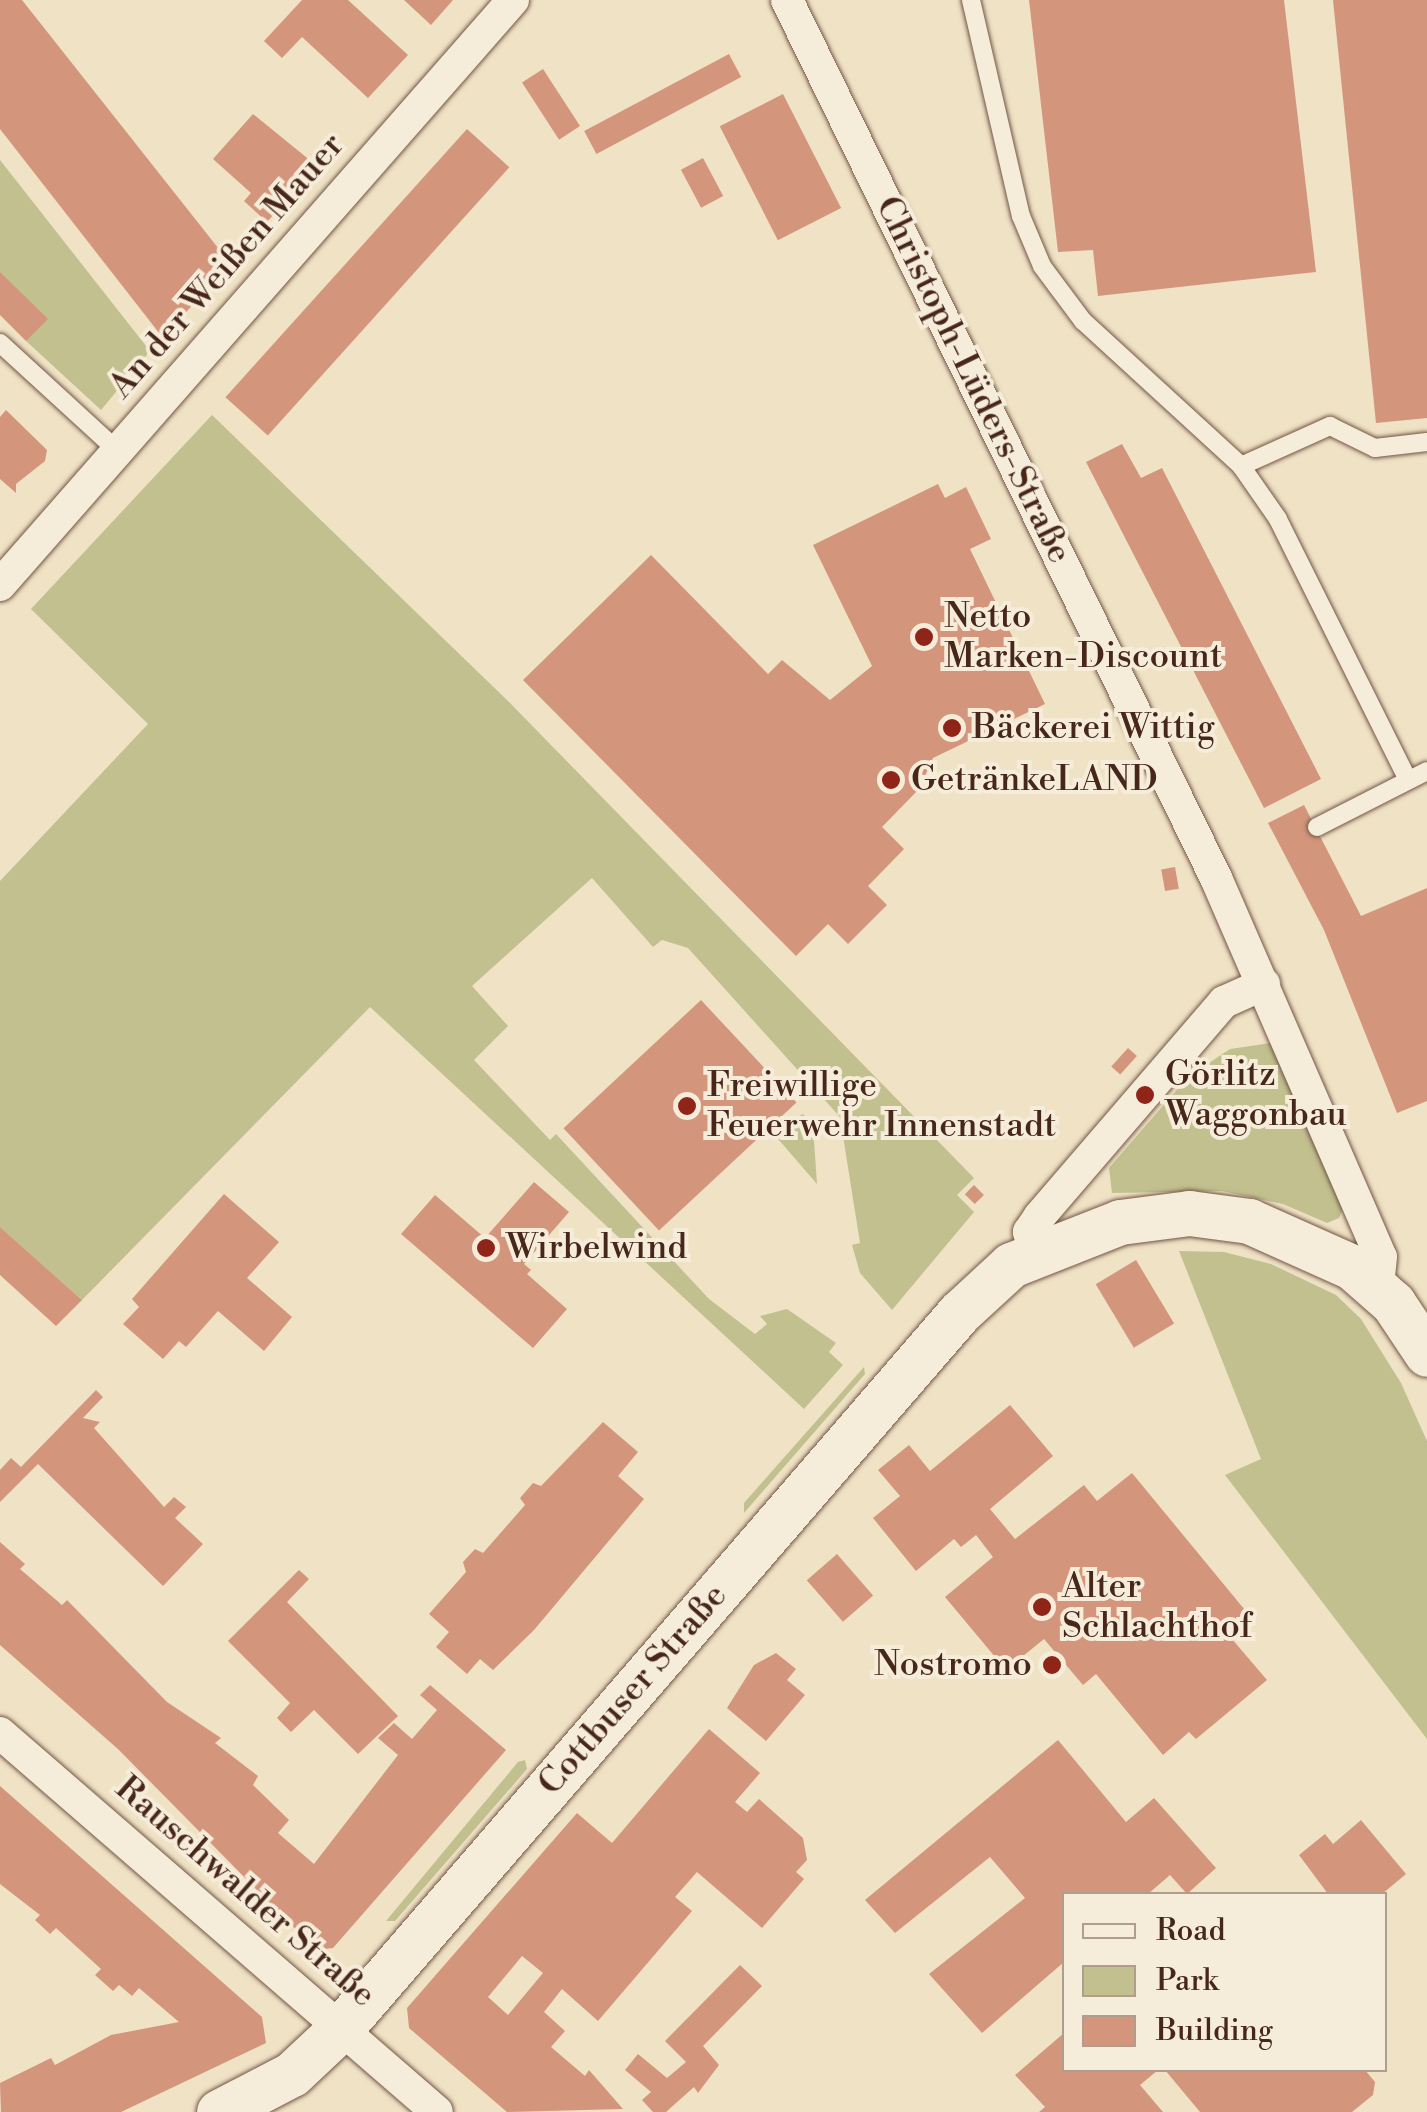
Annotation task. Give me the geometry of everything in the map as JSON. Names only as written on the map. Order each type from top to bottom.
[{"type":"street","name":"An der Weißen Mauer","points":[[0,585],[513,0]]},
{"type":"street","name":"Christoph-Lüders-Straße","points":[[787,0],[1264,984],[1381,1257],[1378,1288]]},
{"type":"street","points":[[1035,1252],[1029,1232],[1039,1217],[1224,1002],[1264,984]]},
{"type":"street","name":"Cottbuser Straße","points":[[219,2112],[292,2074],[341,2028],[959,1313],[1035,1252],[1120,1222],[1221,1216],[1310,1243],[1378,1288]]},
{"type":"street","points":[[1378,1288],[1427,1354]]},
{"type":"street","name":"Rauschwalder Straße","points":[[0,1733],[437,2112]]},
{"type":"lane","points":[[971,0],[1021,216],[1042,266],[1083,320],[1242,466],[1286,535],[1408,780]]},
{"type":"lane","points":[[0,344],[118,451]]},
{"type":"lane","points":[[1242,466],[1330,426],[1375,448],[1427,442]]},
{"type":"lane","points":[[1317,828],[1427,771]]},
{"type":"green space","points":[[0,160],[150,351],[101,410],[26,341],[0,272]]},
{"type":"green space","points":[[212,415],[508,701],[974,1178],[957,1195],[974,1212],[892,1310],[860,1273],[852,1245],[860,1243],[840,1117],[688,948],[662,940],[653,947],[592,878],[472,986],[508,1026],[474,1060],[550,1140],[556,1134],[709,1299],[755,1334],[767,1324],[760,1316],[787,1309],[836,1343],[829,1352],[843,1365],[804,1409],[370,1007],[82,1300],[0,1227],[0,881],[148,724],[31,609]]},
{"type":"green space","points":[[1271,1043],[1345,1204],[1339,1218],[1327,1223],[1283,1204],[1222,1191],[1112,1193],[1109,1168],[1188,1077],[1230,1049]]},
{"type":"green space","points":[[803,1114],[813,1126],[817,1184],[772,1132]]},
{"type":"green space","points":[[1179,1251],[1224,1252],[1271,1264],[1336,1295],[1361,1319],[1401,1383],[1427,1441],[1427,1739],[1225,1475],[1261,1459]]},
{"type":"green space","points":[[864,1367],[865,1374],[744,1513],[744,1503]]},
{"type":"green space","points":[[525,1760],[527,1769],[395,1921],[386,1921],[518,1762]]},
{"type":"building","points":[[0,0],[22,0],[230,263],[163,338],[0,129]]},
{"type":"building","points":[[302,0],[348,0],[408,55],[368,98],[302,37],[282,58],[264,41]]},
{"type":"building","points":[[404,0],[453,0],[431,25]]},
{"type":"building","points":[[1029,0],[1284,0],[1316,272],[1098,296],[1093,250],[1058,252]]},
{"type":"building","points":[[1333,0],[1427,0],[1427,418],[1376,423]]},
{"type":"building","points":[[729,54],[741,77],[596,154],[584,131]]},
{"type":"building","points":[[543,69],[580,126],[559,140],[522,83]]},
{"type":"building","points":[[783,94],[841,208],[778,240],[720,126]]},
{"type":"building","points":[[253,114],[317,166],[267,222],[244,201],[251,193],[213,159]]},
{"type":"building","points":[[467,129],[509,167],[268,435],[225,397]]},
{"type":"building","points":[[703,158],[723,196],[701,208],[681,170]]},
{"type":"building","points":[[0,272],[48,319],[26,341],[0,315]]},
{"type":"building","points":[[6,410],[47,450],[45,461],[16,484],[16,493],[0,479],[0,417]]},
{"type":"building","points":[[1122,444],[1141,478],[1162,468],[1321,779],[1264,808],[1086,462]]},
{"type":"building","points":[[938,484],[945,498],[966,487],[991,539],[970,549],[1045,704],[933,758],[919,789],[882,827],[904,849],[868,886],[887,905],[848,944],[828,924],[796,956],[523,680],[651,555],[768,674],[782,660],[830,700],[872,666],[813,545]]},
{"type":"building","points":[[1304,805],[1361,916],[1427,888],[1427,1101],[1397,1113],[1324,930],[1268,823]]},
{"type":"building","points":[[1175,867],[1179,889],[1165,891],[1161,869]]},
{"type":"building","points":[[701,1000],[796,1102],[659,1231],[564,1128]]},
{"type":"building","points":[[1128,1048],[1137,1056],[1120,1075],[1111,1067]]},
{"type":"building","points":[[534,1182],[569,1212],[524,1264],[531,1270],[527,1274],[567,1309],[533,1348],[401,1234],[435,1195],[485,1238]]},
{"type":"building","points":[[974,1185],[984,1195],[975,1204],[965,1194]]},
{"type":"building","points":[[224,1194],[279,1242],[247,1278],[292,1317],[264,1351],[218,1311],[186,1347],[179,1341],[163,1359],[123,1324],[139,1307],[132,1299]]},
{"type":"building","points":[[0,1227],[82,1300],[56,1326],[0,1275]]},
{"type":"building","points":[[1136,1260],[1174,1323],[1134,1348],[1096,1284]]},
{"type":"building","points":[[96,1390],[103,1397],[83,1418],[100,1422],[94,1428],[164,1507],[174,1497],[186,1507],[175,1518],[203,1544],[163,1586],[38,1464],[0,1502],[0,1470],[11,1458],[21,1467]]},
{"type":"building","points":[[1010,1405],[1053,1456],[990,1509],[1015,1539],[1084,1485],[1097,1501],[1132,1473],[1254,1621],[1232,1639],[1267,1680],[1196,1739],[1189,1732],[1163,1755],[1096,1674],[1083,1685],[1044,1639],[1006,1670],[945,1597],[993,1557],[976,1535],[961,1547],[954,1539],[916,1571],[873,1518],[900,1496],[878,1470],[909,1445],[930,1471]]},
{"type":"building","points":[[603,1422],[638,1452],[618,1476],[644,1499],[534,1630],[493,1670],[480,1659],[467,1674],[436,1647],[449,1632],[429,1614],[466,1572],[463,1562],[475,1549],[483,1553],[525,1505],[520,1498],[533,1483],[541,1486]]},
{"type":"building","points":[[0,1542],[25,1564],[20,1569],[62,1605],[67,1600],[167,1702],[221,1738],[215,1743],[258,1776],[253,1785],[289,1820],[278,1833],[314,1864],[398,1755],[378,1738],[394,1723],[412,1739],[437,1710],[420,1695],[430,1685],[506,1750],[333,1948],[316,1950],[119,1750],[0,1645]]},
{"type":"building","points":[[837,1554],[873,1596],[843,1622],[807,1580]]},
{"type":"building","points":[[299,1570],[309,1579],[287,1602],[398,1716],[358,1754],[314,1710],[291,1732],[277,1718],[290,1703],[228,1641]]},
{"type":"building","points":[[776,1653],[796,1669],[787,1680],[805,1695],[766,1741],[727,1708],[754,1665]]},
{"type":"building","points":[[709,1729],[760,1773],[735,1802],[747,1812],[759,1799],[803,1838],[807,1860],[796,1872],[804,1879],[762,1928],[697,1872],[675,1897],[692,1911],[598,2021],[562,1989],[544,2012],[565,2031],[551,2047],[585,2076],[589,2070],[623,2109],[507,2112],[409,2028],[407,2008],[577,1813],[612,1843]],"holes":[[[522,1956],[543,1973],[508,2015],[488,1997]]]},
{"type":"building","points":[[1058,1740],[1126,1822],[1154,1798],[1216,1868],[1189,1892],[1170,1875],[1150,1892],[1062,1892],[1062,1964],[982,2033],[929,1974],[1025,1898],[990,1857],[895,1933],[865,1900]]},
{"type":"building","points":[[0,1786],[262,2017],[266,2043],[121,2112],[1,2112],[0,2083],[51,2058],[55,2065],[111,2035],[179,2022],[139,1988],[132,1996],[119,1985],[113,1991],[95,1975],[101,1969],[56,1928],[50,1934],[35,1920],[40,1915],[0,1884]]},
{"type":"building","points":[[1361,1820],[1406,1874],[1384,1892],[1327,1892],[1299,1855],[1325,1834],[1333,1844]]},
{"type":"building","points":[[740,1965],[762,1986],[703,2046],[719,2065],[698,2093],[694,2087],[666,2112],[653,2112],[642,2100],[651,2092],[625,2070],[638,2054],[667,2078],[686,2062],[665,2041]]},
{"type":"building","points":[[1062,2035],[1062,2072],[1156,2072],[1140,2085],[1163,2112],[1039,2112],[1045,2107],[1015,2075]]},
{"type":"building","points":[[1167,2072],[1367,2072],[1375,2082],[1373,2095],[1352,2112],[1200,2112]]},
{"type":"place","name":"Netto Marken-Discount","points":[[924,637]]},
{"type":"place","name":"Bäckerei Wittig","points":[[952,728]]},
{"type":"place","name":"GetränkeLAND","points":[[891,780]]},
{"type":"place","name":"Görlitz Waggonbau","points":[[1145,1095]]},
{"type":"place","name":"Freiwillige Feuerwehr Innenstadt","points":[[687,1106]]},
{"type":"place","name":"Wirbelwind","points":[[486,1248]]},
{"type":"place","name":"Alter Schlachthof","points":[[1042,1607]]},
{"type":"place","name":"Nostromo","points":[[1052,1665]]}]
